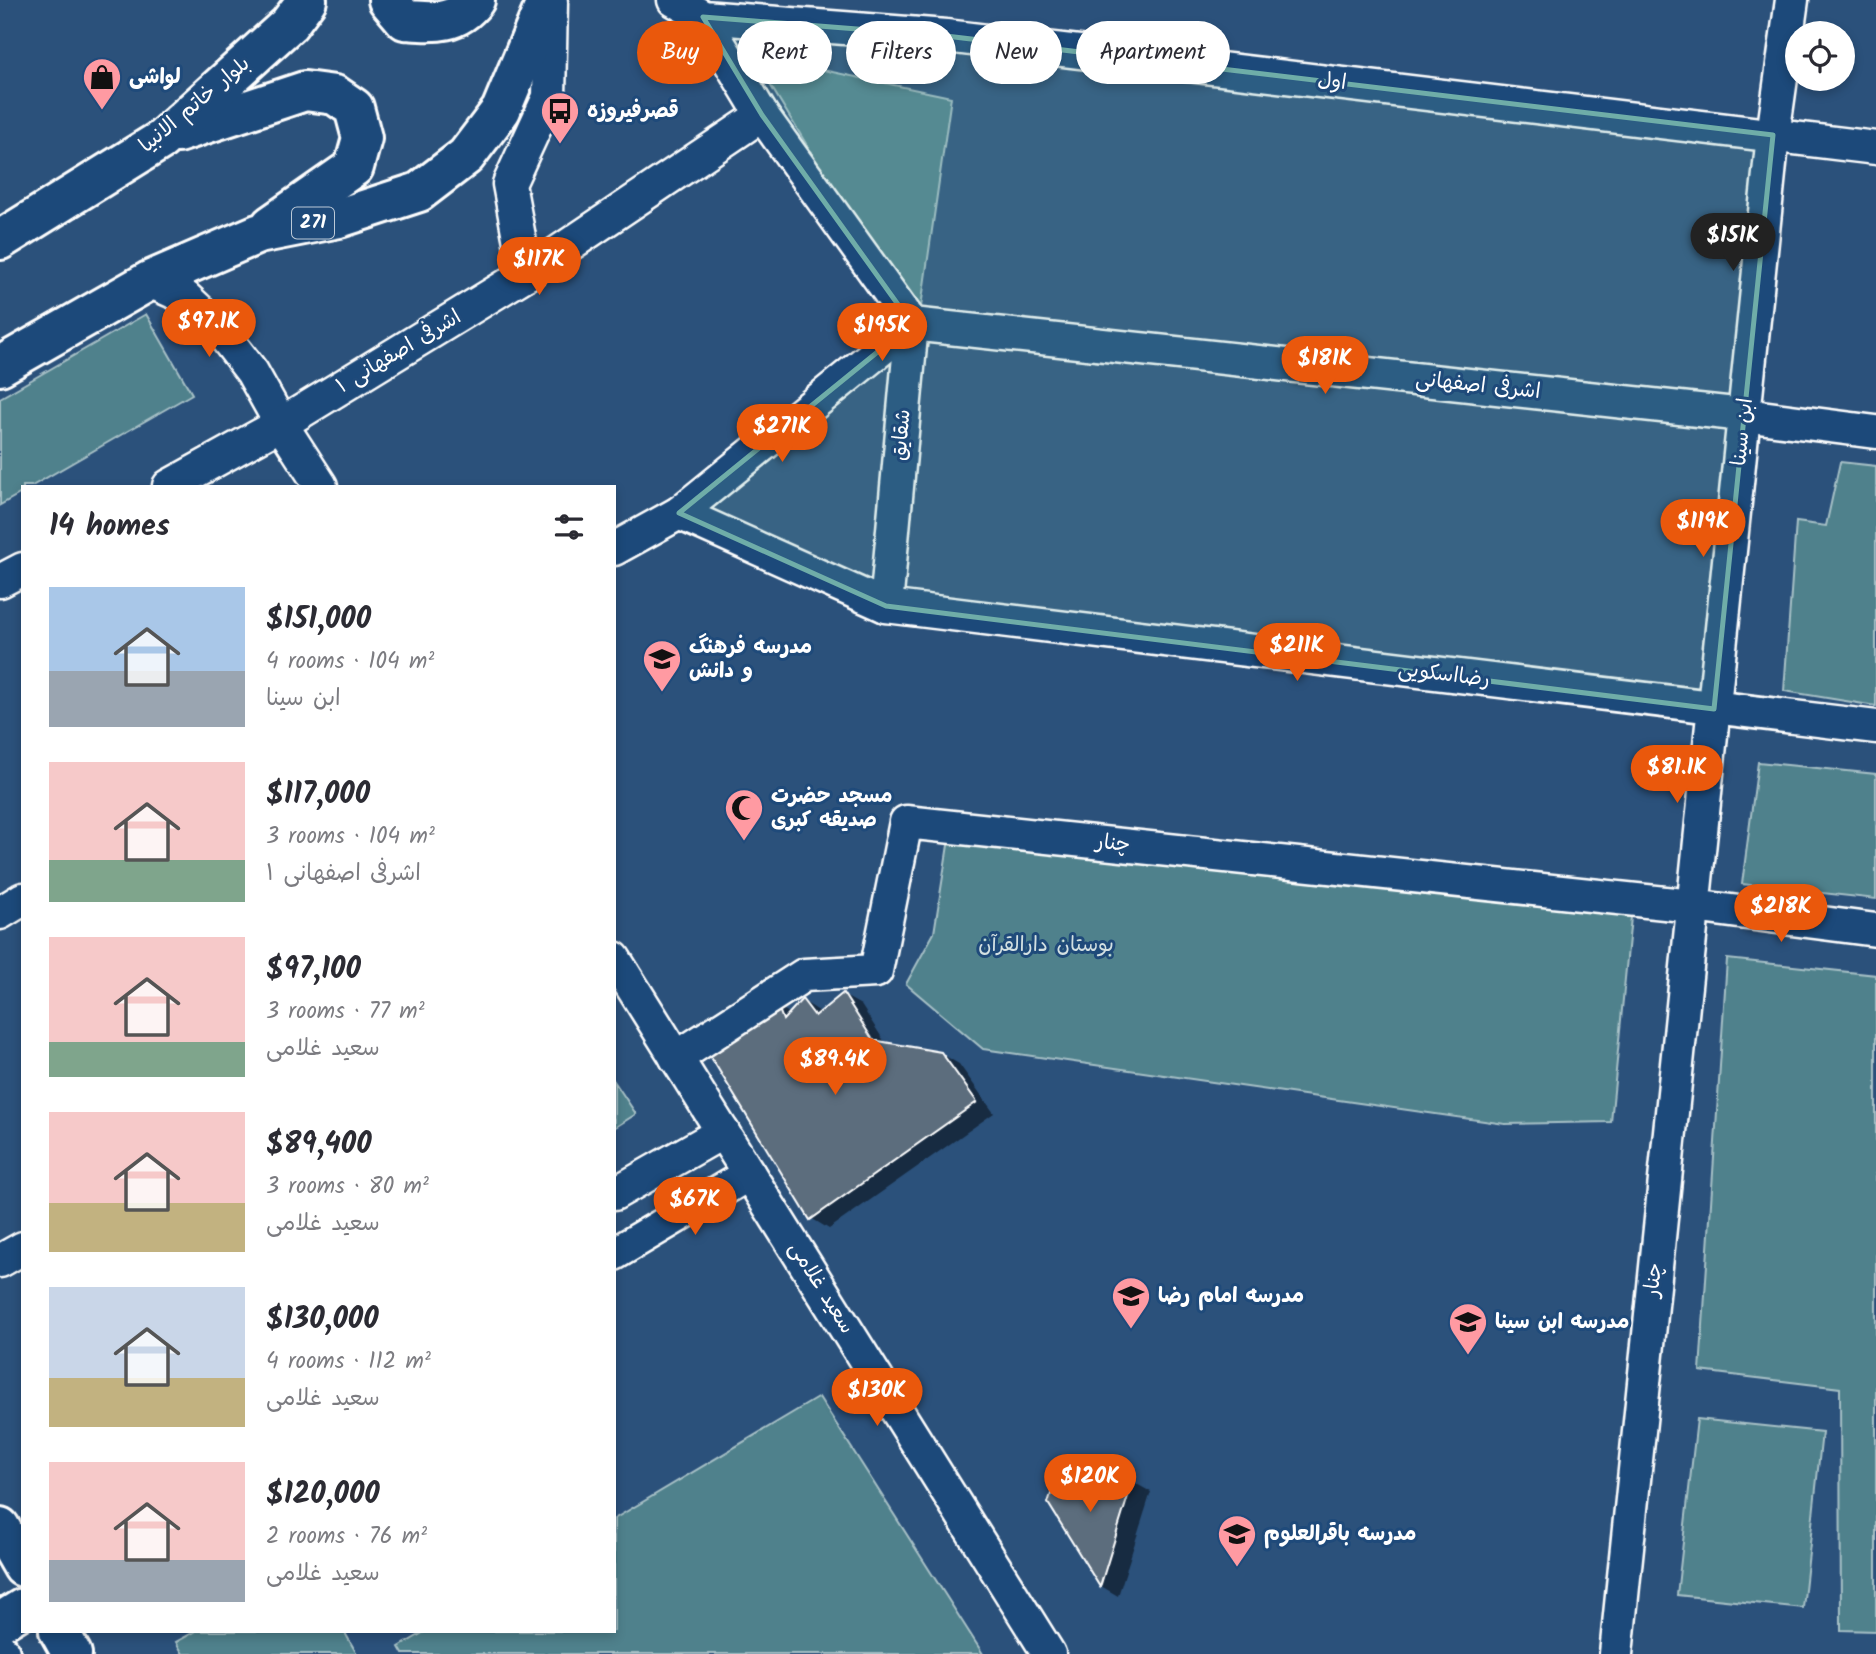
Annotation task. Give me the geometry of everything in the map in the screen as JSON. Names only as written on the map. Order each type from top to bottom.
[{"type":"main road","name":"بلوار خاتم الانبیا","points":[[0,240],[161,140],[289,24],[307,0]]},
{"type":"main road","points":[[388,0],[405,20],[443,22],[468,10],[475,0]]},
{"type":"main road","name":"271","points":[[0,366],[149,281],[258,234],[339,218],[419,192],[467,156],[501,110],[549,0]]},
{"type":"main road","points":[[161,140],[304,91],[335,95],[354,108],[362,138],[354,167],[258,234]]},
{"type":"main road","points":[[0,1622],[21,1609]]},
{"type":"main road","points":[[60,1633],[72,1654]]},
{"type":"street","points":[[526,274],[509,184],[549,97],[549,0]]},
{"type":"street","points":[[616,548],[678,513],[912,324],[762,115],[703,17],[674,0]]},
{"type":"street","name":"ابن سینا","points":[[1693,906],[1773,135],[1792,0]]},
{"type":"street","name":"اول","points":[[703,17],[946,37],[1876,148]]},
{"type":"street","name":"اشرفی اصفهانی ۱","points":[[171,485],[281,424],[526,274],[762,115]]},
{"type":"street","points":[[149,281],[185,297],[219,328],[252,372],[281,424],[320,485]]},
{"type":"street","name":"اشرفی اصفهانی","points":[[912,324],[1744,415],[1876,432]]},
{"type":"street","name":"شقایق","points":[[886,606],[912,324]]},
{"type":"street","points":[[678,513],[886,606]]},
{"type":"street","points":[[0,581],[21,570]]},
{"type":"street","name":"رضااسکویی","points":[[886,606],[1876,727]]},
{"type":"street","name":"چنار","points":[[676,1058],[804,975],[876,971],[906,821],[1693,906],[1876,930]]},
{"type":"street","points":[[0,913],[21,900]]},
{"type":"street","name":"چنار","points":[[1616,1654],[1693,906]]},
{"type":"street","name":"سعید غلامی","points":[[616,961],[1049,1654]]},
{"type":"street","points":[[616,1193],[723,1132]]},
{"type":"street","points":[[616,1253],[749,1174]]},
{"type":"street","points":[[0,1261],[21,1249]]},
{"type":"highlighted area","points":[[703,17],[946,36],[1773,135],[1714,709],[886,606],[679,513],[912,324],[762,115]]},
{"type":"green space","points":[[832,72],[846,75],[846,84],[889,84],[951,97],[918,328],[770,84],[832,84]]},
{"type":"green space","points":[[146,314],[192,394],[34,485],[21,485],[21,493],[0,505],[0,398]]},
{"type":"green space","points":[[1840,462],[1876,466],[1876,706],[1784,691],[1796,522],[1826,526]]},
{"type":"green space","points":[[1758,762],[1876,774],[1876,899],[1742,884]]},
{"type":"green space","name":"بوستان دارالقرآن","points":[[952,820],[1631,917],[1611,1122],[1505,1124],[983,1049],[906,984],[934,933]]},
{"type":"green space","points":[[1727,959],[1876,975],[1876,1631],[1841,1630],[1840,1388],[1700,1371]]},
{"type":"green space","points":[[616,1084],[636,1114],[616,1127]]},
{"type":"green space","points":[[819,1397],[983,1654],[403,1654],[399,1647],[423,1633],[616,1633],[616,1518]]},
{"type":"green space","points":[[1697,1419],[1822,1432],[1803,1608],[1677,1595]]},
{"type":"green space","points":[[192,1633],[345,1633],[357,1654],[183,1654],[176,1642]]},
{"type":"building","points":[[843,993],[873,1040],[941,1052],[977,1102],[810,1220],[706,1049],[777,1004],[783,1020],[802,999],[815,1016]]},
{"type":"building","points":[[1059,1469],[1133,1480],[1100,1587],[1048,1503]]},
{"type":"place","name":"لواشی","points":[[102,111]]},
{"type":"place","name":"قصرفیروزه","points":[[560,145]]},
{"type":"place","name":"مدرسه فرهنگ و دانش","points":[[662,693]]},
{"type":"place","name":"مسجد حضرت صدیقه کبری","points":[[744,842]]},
{"type":"place","name":"مدرسه امام رضا","points":[[1131,1330]]},
{"type":"place","name":"مدرسه ابن سینا","points":[[1468,1356]]},
{"type":"place","name":"مدرسه باقرالعلوم","points":[[1237,1568]]}]
